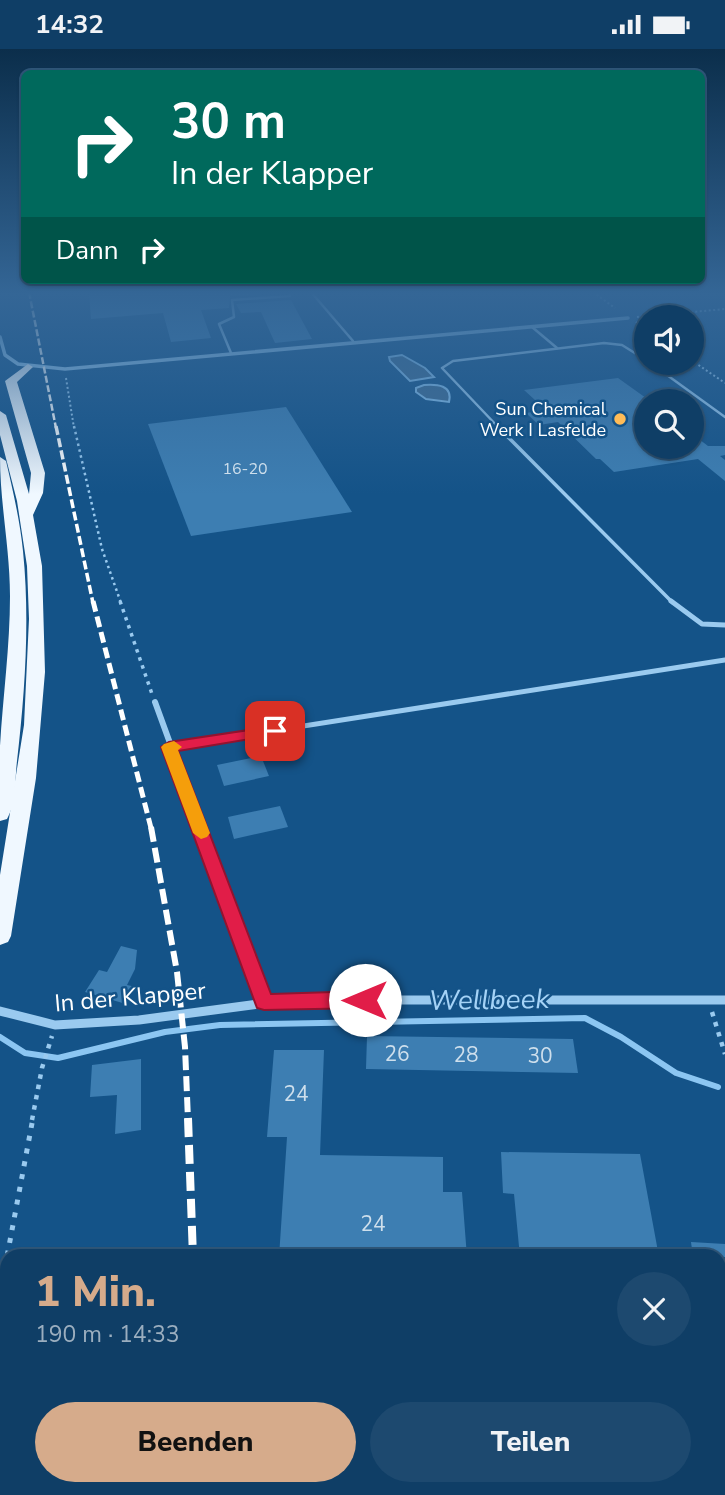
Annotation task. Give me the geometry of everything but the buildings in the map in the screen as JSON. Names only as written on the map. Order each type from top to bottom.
[{"type":"highway","points":[[27,514],[36,493],[38,473],[11,381],[28,367]]},
{"type":"highway","points":[[0,415],[27,514],[36,619],[35,692],[29,769],[0,936]]},
{"type":"highway","points":[[0,461],[13,525],[17,567],[15,695],[0,814]]},
{"type":"street","points":[[9,359],[28,367],[65,369],[164,359]]},
{"type":"street","points":[[155,702],[169,747],[264,1002]]},
{"type":"street","name":"In der Klapper","points":[[0,1011],[55,1025],[139,1020],[264,1002],[725,1000]]},
{"type":"lane","points":[[465,359],[444,364],[442,371],[679,609],[702,624],[725,625]]},
{"type":"lane","points":[[666,375],[725,417]]},
{"type":"lane","points":[[169,747],[725,660]]},
{"type":"path","points":[[65,369],[71,414],[102,549],[155,702]]},
{"type":"path","points":[[704,369],[725,383]]},
{"type":"path","points":[[708,1000],[725,1054]]},
{"type":"path","points":[[8,1249],[42,1068],[49,1045]]},
{"type":"shaded area","points":[[410,359],[434,377],[410,381],[390,361]]},
{"type":"shaded area","points":[[439,385],[446,389],[450,396],[449,402],[426,399],[416,392],[416,388]]},
{"type":"waterway","name":"Wellbeek","points":[[0,1037],[25,1053],[58,1058],[165,1032],[220,1025],[585,1018],[621,1037],[676,1073],[718,1087]]},
{"type":"railway","points":[[42,359],[56,428]]},
{"type":"railway","points":[[56,426],[93,603]]},
{"type":"railway","points":[[93,601],[151,828]]},
{"type":"railway","points":[[151,827],[177,972],[185,1047],[188,1120]]},
{"type":"railway","points":[[188,1118],[193,1249]]},
{"type":"slow traffic","points":[[174,747],[169,747],[201,833]]},
{"type":"place","name":"Sun Chemical Werk I Lasfelde","points":[[620,419]]},
{"type":"route","points":[[275,731],[169,747],[264,1002],[365,1000]]}]
